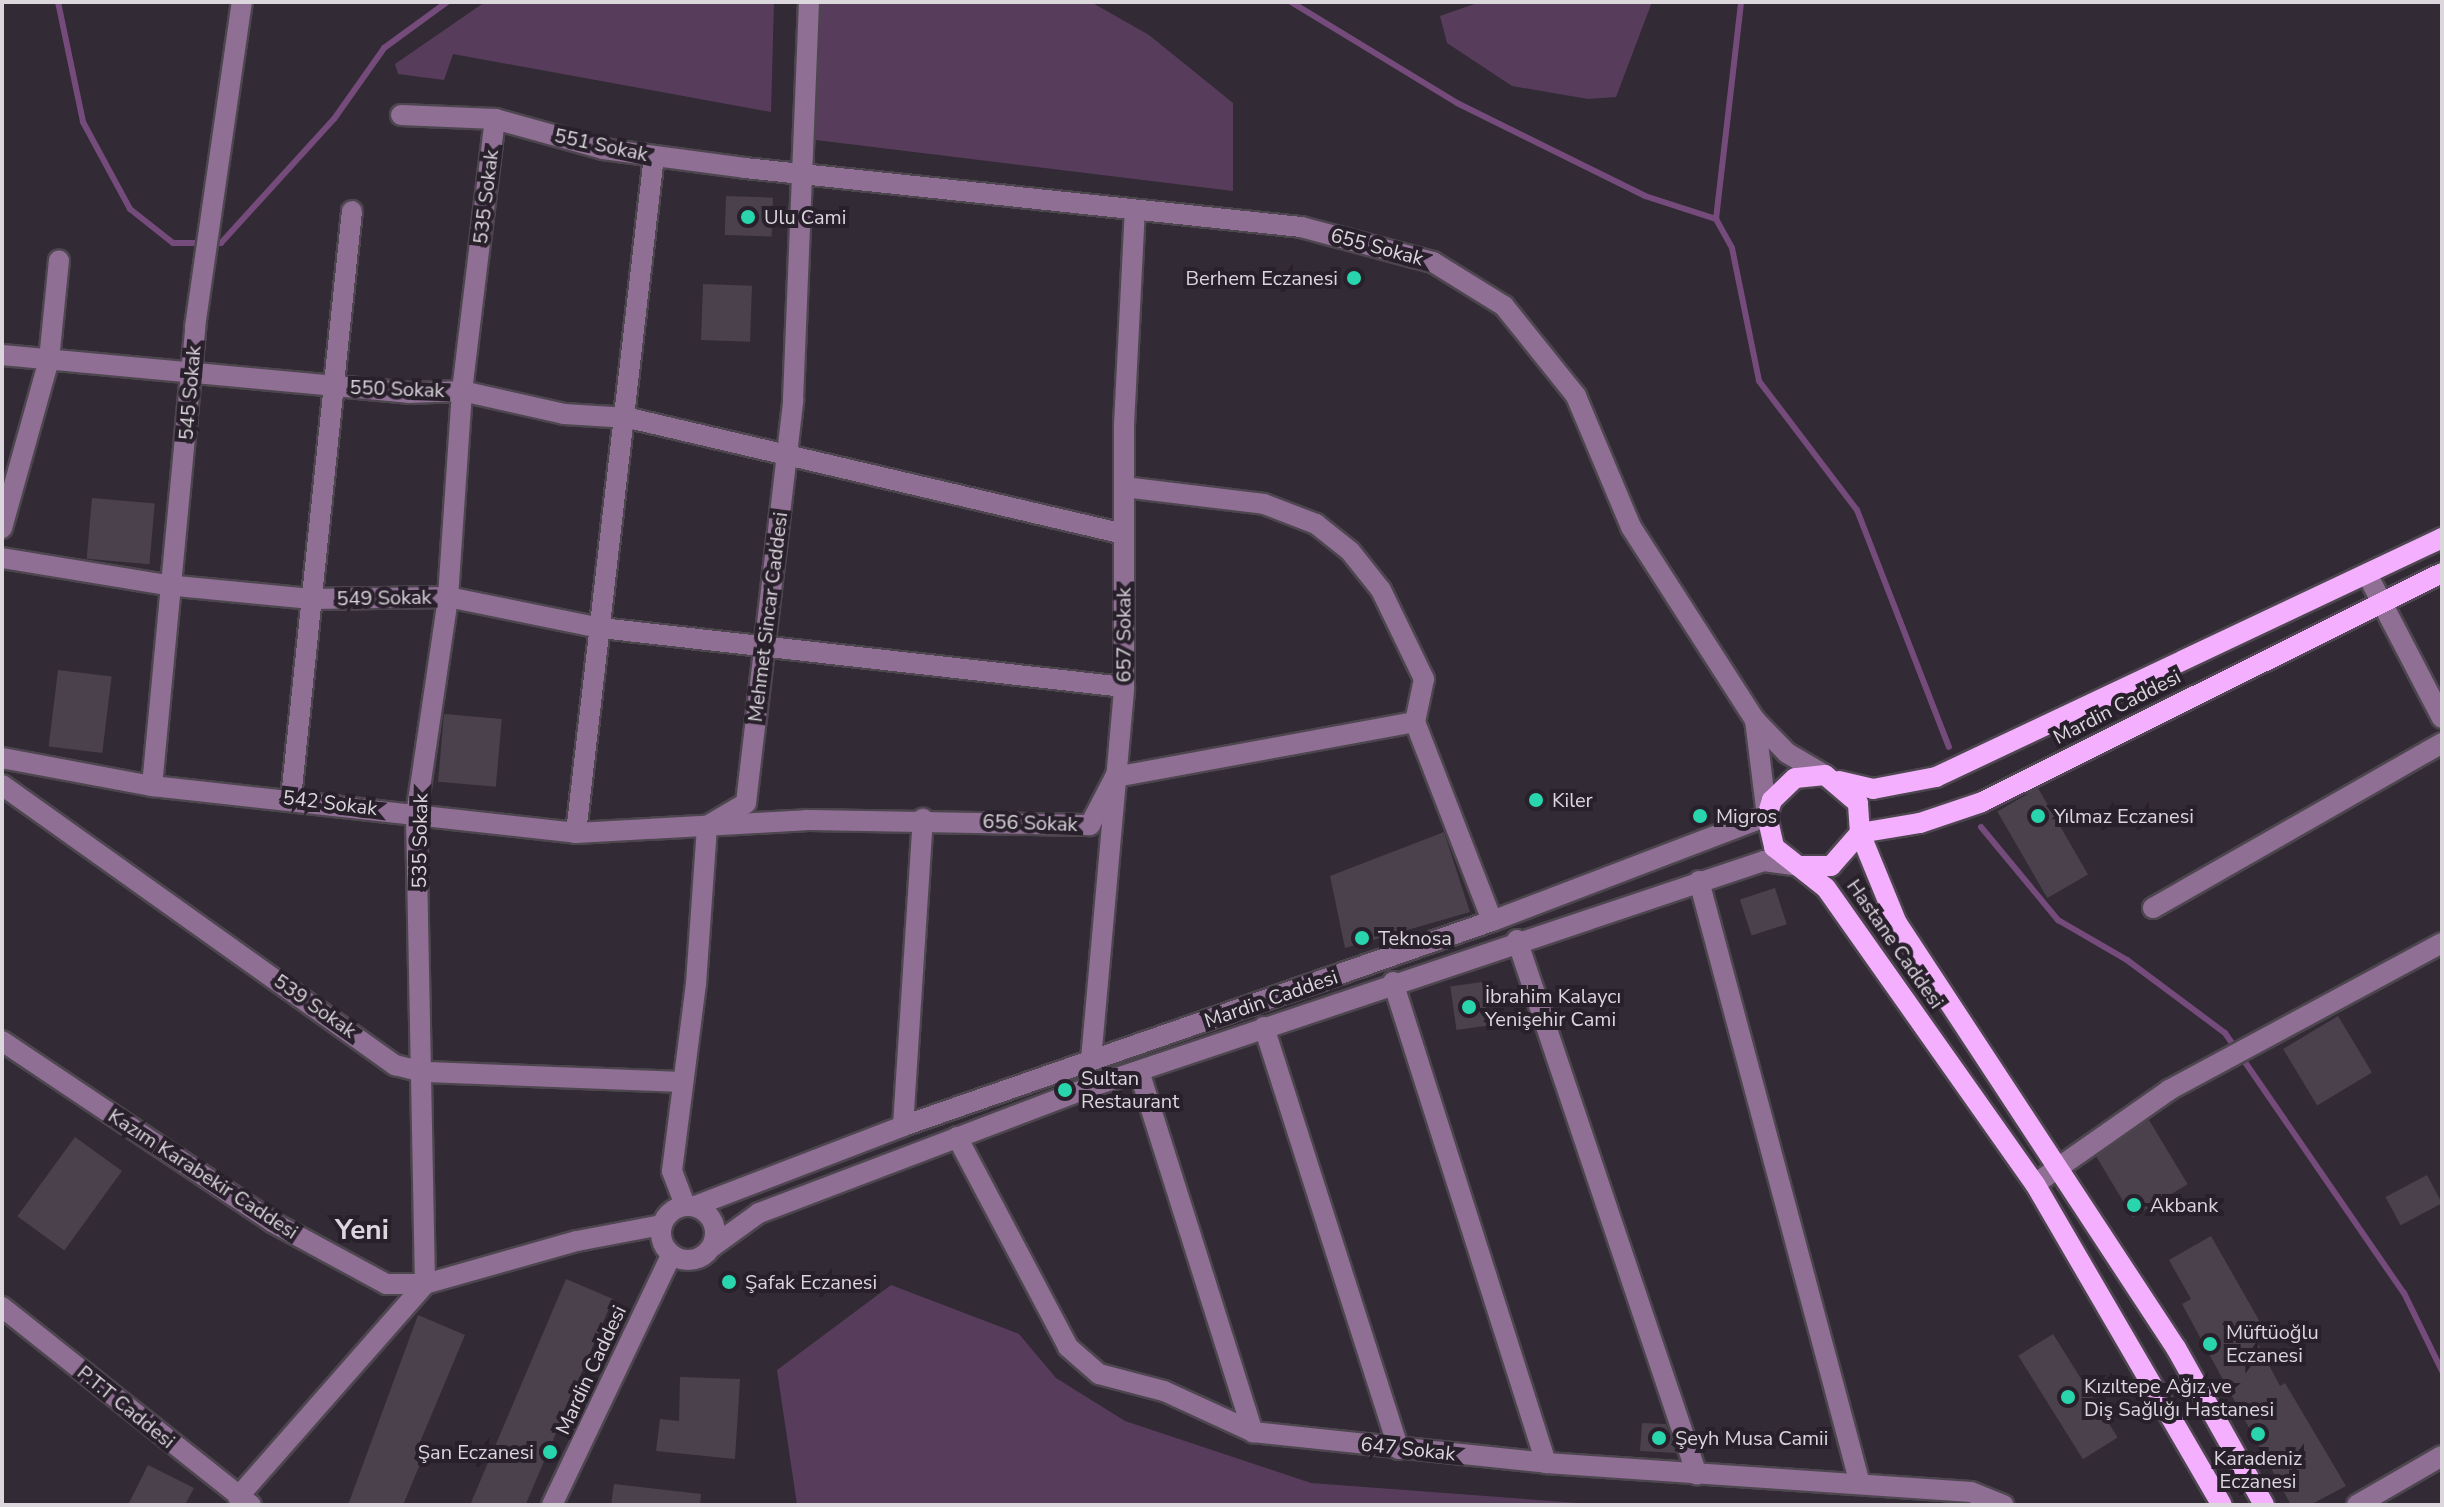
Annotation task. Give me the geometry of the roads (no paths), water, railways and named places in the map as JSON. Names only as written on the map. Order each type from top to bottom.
[{"type":"main road","name":"Mardin Caddesi","points":[[1767,816],[1782,787],[1795,778],[1832,778],[1873,789],[1936,777],[2368,576],[2442,538]]},
{"type":"main road","name":"Mardin Caddesi","points":[[1860,833],[1920,823],[1982,802],[2442,573]]},
{"type":"main road","points":[[1832,778],[1858,803],[1860,833]]},
{"type":"main road","points":[[1767,816],[1774,847],[1799,866]]},
{"type":"main road","name":"Hastane Caddesi","points":[[1799,866],[1831,866],[1860,833],[1897,923],[2060,1166],[2154,1316],[2264,1505]]},
{"type":"main road","name":"Hastane Caddesi","points":[[1799,866],[1826,888],[2035,1184],[2127,1334],[2222,1505]]},
{"type":"main road","points":[[2127,1334],[2154,1316]]},
{"type":"street","name":"545 Sokak","points":[[152,786],[166,585],[195,373],[195,327],[242,2]]},
{"type":"street","name":"Mehmet Sincar Caddesi","points":[[707,826],[746,803],[786,456],[809,2]]},
{"type":"street","name":"551 Sokak","points":[[401,115],[495,119],[603,149],[802,174]]},
{"type":"street","name":"535 Sokak","points":[[425,1284],[424,1072],[416,815],[448,597],[462,391],[495,119]]},
{"type":"street","points":[[576,833],[629,418],[654,156]]},
{"type":"street","name":"655 Sokak","points":[[802,174],[1301,227],[1433,262],[1504,306],[1576,396],[1631,527],[1755,720],[1787,753],[1832,778]]},
{"type":"street","name":"657 Sokak","points":[[1091,1060],[1124,687],[1124,487],[1135,210]]},
{"type":"street","points":[[291,798],[329,385],[352,211]]},
{"type":"street","points":[[2,528],[49,360],[59,260]]},
{"type":"street","name":"550 Sokak","points":[[2,355],[329,385],[462,391],[564,414],[629,418],[1124,534]]},
{"type":"street","points":[[1124,487],[1264,504],[1316,524],[1350,551],[1381,590],[1424,679],[1415,722],[1492,921]]},
{"type":"street","name":"549 Sokak","points":[[2,558],[166,585],[311,599],[448,597],[601,628],[1124,687]]},
{"type":"street","points":[[2368,576],[2385,601],[2442,718]]},
{"type":"street","name":"655 Sokak","points":[[1755,720],[1767,816]]},
{"type":"street","points":[[1115,777],[1415,722]]},
{"type":"street","points":[[2153,908],[2442,743]]},
{"type":"street","name":"542 Sokak","points":[[2,758],[152,786],[291,798],[576,833],[707,826]]},
{"type":"street","name":"656 Sokak","points":[[707,826],[923,819],[1090,825],[1115,777]]},
{"type":"street","name":"539 Sokak","points":[[2,785],[395,1065],[424,1072],[679,1082]]},
{"type":"street","name":"Mardin Caddesi","points":[[690,1206],[903,1126],[1492,921],[1767,816]]},
{"type":"street","points":[[903,1126],[923,819]]},
{"type":"street","points":[[707,826],[696,984],[679,1082],[672,1171],[690,1206],[714,1223],[712,1247]]},
{"type":"street","name":"Mardin Caddesi","points":[[552,1505],[671,1255],[689,1260],[759,1213],[957,1137],[1393,982],[1764,861],[1799,866]]},
{"type":"street","points":[[1699,881],[1860,1484]]},
{"type":"street","points":[[1517,940],[1697,1475]]},
{"type":"street","points":[[2035,1184],[2169,1090],[2215,1068],[2272,1030],[2442,943]]},
{"type":"street","points":[[1393,982],[1546,1463]]},
{"type":"street","points":[[1264,1027],[1399,1449]]},
{"type":"street","name":"Kazım Karabekir Caddesi","points":[[2,1041],[272,1222],[386,1284],[425,1284],[577,1241],[662,1225]]},
{"type":"street","points":[[1139,1071],[1253,1432]]},
{"type":"street","name":"647 Sokak","points":[[957,1137],[1068,1347],[1099,1374],[1164,1391],[1253,1432],[1546,1463],[1971,1492],[2003,1505]]},
{"type":"street","points":[[671,1255],[662,1241],[662,1225],[690,1206]]},
{"type":"street","points":[[245,1501],[425,1284]]},
{"type":"street","name":"P.T.T Caddesi","points":[[2,1307],[245,1501]]},
{"type":"street","points":[[2357,1505],[2442,1456]]},
{"type":"waterway","points":[[58,2],[83,122],[130,209],[173,243],[221,243],[334,119],[384,48],[447,2]]},
{"type":"waterway","points":[[1291,2],[1457,103],[1645,196],[1716,219],[1732,248],[1759,381],[1857,510],[1949,747]]},
{"type":"waterway","points":[[1716,219],[1741,2]]},
{"type":"waterway","points":[[1981,827],[2058,920],[2127,960],[2225,1033],[2404,1293],[2442,1371]]},
{"type":"place","name":"Ulu Cami","points":[[748,217]]},
{"type":"place","name":"Berhem Eczanesi","points":[[1354,278]]},
{"type":"place","name":"Kiler","points":[[1536,800]]},
{"type":"place","name":"Migros","points":[[1700,816]]},
{"type":"place","name":"Yılmaz Eczanesi","points":[[2038,816]]},
{"type":"place","name":"Teknosa","points":[[1362,938]]},
{"type":"place","name":"İbrahim Kalaycı Yenişehir Cami","points":[[1469,1007]]},
{"type":"place","name":"Sultan Restaurant","points":[[1065,1090]]},
{"type":"place","name":"Akbank","points":[[2134,1205]]},
{"type":"place","name":"Şafak Eczanesi","points":[[729,1282]]},
{"type":"place","name":"Müftüoğlu Eczanesi","points":[[2210,1344]]},
{"type":"place","name":"Kızıltepe Ağız ve Diş Sağlığı Hastanesi","points":[[2068,1397]]},
{"type":"place","name":"Karadeniz Eczanesi","points":[[2258,1434]]},
{"type":"place","name":"Şeyh Musa Camii","points":[[1659,1438]]},
{"type":"place","name":"Şan Eczanesi","points":[[550,1452]]},
{"type":"district","name":"Yeni","points":[[362,1230]]}]
